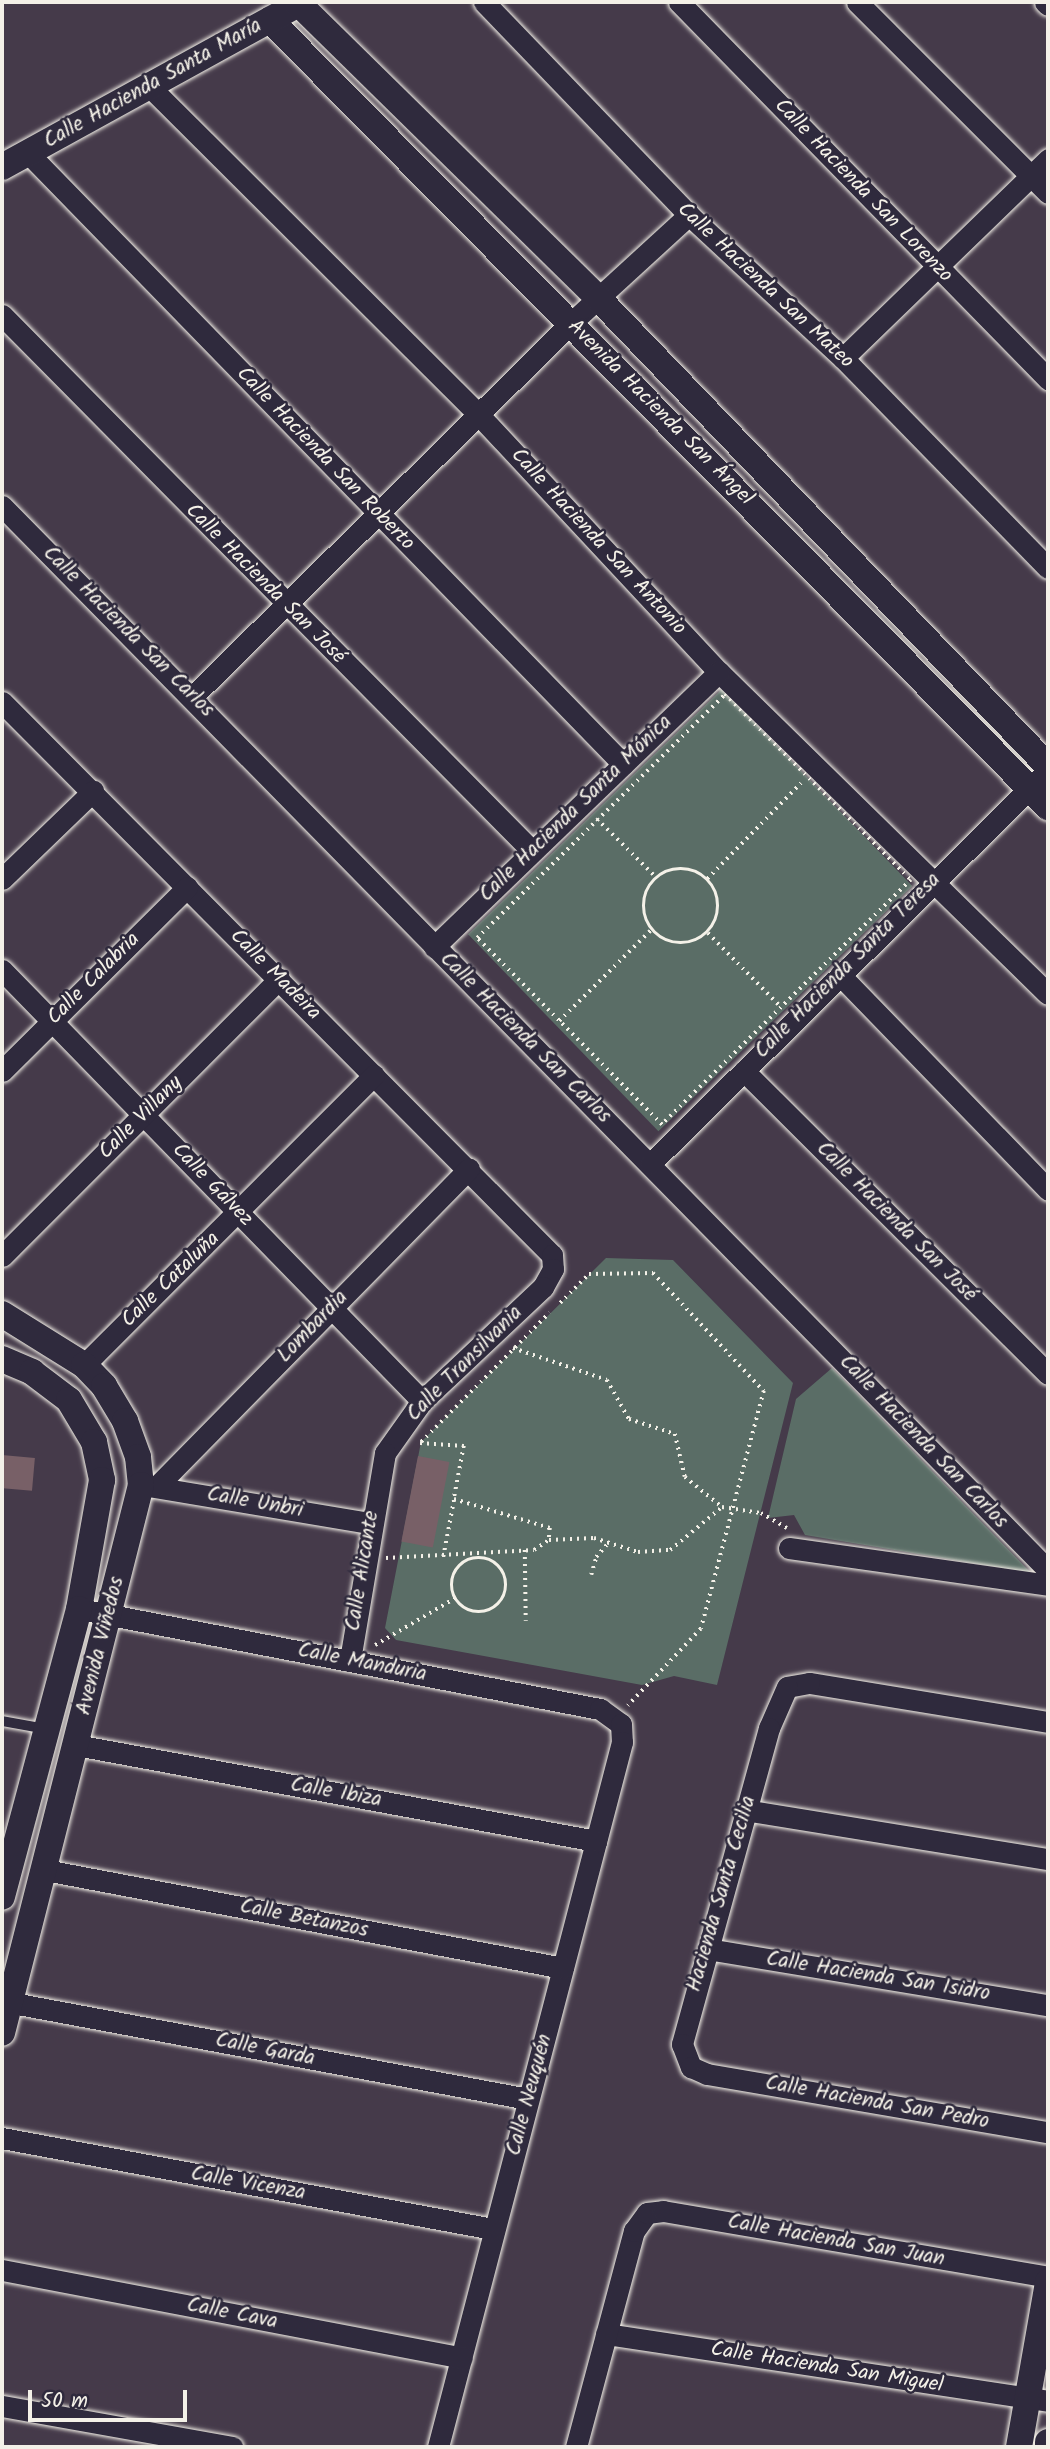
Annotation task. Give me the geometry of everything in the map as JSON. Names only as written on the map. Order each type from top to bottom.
[{"type":"street","name":"Calle Hacienda San Mateo","points":[[484,2],[689,215],[843,358],[1048,568]]},
{"type":"street","name":"Calle Hacienda San Lorenzo","points":[[679,2],[1048,379]]},
{"type":"street","points":[[857,2],[1048,192]]},
{"type":"street","name":"Calle Hacienda Santa María","points":[[2,167],[301,3]]},
{"type":"street","name":"Avenida Hacienda San Ángel","points":[[301,3],[599,299],[1042,774],[1048,807]]},
{"type":"street","name":"Avenida Hacienda San Ángel","points":[[270,20],[571,323],[1042,774]]},
{"type":"street","name":"Calle Hacienda San Antonio","points":[[150,88],[478,414],[719,671],[933,878],[1048,994]]},
{"type":"street","name":"Calle Hacienda San Roberto","points":[[28,153],[623,764]]},
{"type":"street","points":[[843,358],[935,265],[1048,159]]},
{"type":"street","points":[[193,696],[287,609],[571,323],[689,215]]},
{"type":"street","name":"Calle Hacienda San José","points":[[2,314],[287,609],[531,850]]},
{"type":"street","name":"Calle Hacienda San Carlos","points":[[2,506],[193,696],[434,947],[1048,1570]]},
{"type":"street","name":"Calle Hacienda Santa Mónica","points":[[434,947],[531,850],[719,671]]},
{"type":"street","name":"Calle Madeira","points":[[2,702],[549,1249]]},
{"type":"street","name":"Calle Hacienda Santa Teresa","points":[[650,1164],[840,975],[933,878],[1042,774]]},
{"type":"street","points":[[2,879],[93,791]]},
{"type":"street","name":"Calle Calabria","points":[[2,1071],[187,887]]},
{"type":"street","name":"Calle Gálvez","points":[[2,970],[54,1019],[144,1116],[422,1401]]},
{"type":"street","points":[[840,975],[1048,1190]]},
{"type":"street","name":"Calle Villany","points":[[2,1256],[279,979]]},
{"type":"street","name":"Calle Hacienda San José","points":[[744,1071],[1048,1374]]},
{"type":"street","name":"Calle Cataluña","points":[[84,1365],[239,1213],[374,1074]]},
{"type":"street","name":"Lombardia","points":[[149,1486],[469,1168]]},
{"type":"street","name":"Calle Transilvania","points":[[378,1482],[393,1439],[422,1401],[543,1287],[553,1269],[549,1249]]},
{"type":"street","name":"Avenida Viñedos","points":[[2,1314],[84,1365],[125,1421],[149,1486],[110,1615],[45,1870],[6,2002],[2,2033]]},
{"type":"street","name":"Avenida Viñedos","points":[[2,1359],[58,1388],[94,1442],[102,1500],[79,1609],[2,1897]]},
{"type":"street","name":"Calle Alicante","points":[[349,1661],[378,1482]]},
{"type":"street","name":"Calle Unbri","points":[[149,1486],[370,1523]]},
{"type":"street","points":[[789,1548],[1048,1585]]},
{"type":"street","name":"Calle Manduria","points":[[79,1609],[618,1717]]},
{"type":"street","name":"Hacienda Santa Cecilia","points":[[707,2074],[691,2067],[681,2044],[776,1704],[787,1687],[809,1683],[1048,1722]]},
{"type":"street","name":"Calle Neuquén","points":[[438,2447],[622,1742],[618,1717]]},
{"type":"street","name":"Calle Ibiza","points":[[76,1745],[596,1840]]},
{"type":"street","points":[[745,1810],[1048,1859]]},
{"type":"street","name":"Calle Betanzos","points":[[45,1870],[564,1968]]},
{"type":"street","name":"Calle Hacienda San Isidro","points":[[708,1949],[1048,2005]]},
{"type":"street","name":"Calle Garda","points":[[6,2002],[528,2099]]},
{"type":"street","name":"Calle Hacienda San Pedro","points":[[707,2074],[1048,2132]]},
{"type":"street","name":"Calle Vicenza","points":[[2,2138],[493,2230]]},
{"type":"street","name":"Calle Hacienda San Juan","points":[[606,2334],[634,2231],[641,2216],[663,2211],[1048,2277]]},
{"type":"street","name":"Calle Cava","points":[[2,2270],[462,2358]]},
{"type":"street","points":[[1019,2447],[1038,2400],[1048,2283]]},
{"type":"street","points":[[576,2447],[606,2334]]},
{"type":"street","name":"Calle Hacienda San Miguel","points":[[606,2334],[1038,2400]]},
{"type":"street","points":[[2,2406],[232,2447]]},
{"type":"lane","points":[[2,1721],[47,1730]]},
{"type":"path","points":[[725,694],[808,777],[911,880],[662,1125],[477,938],[725,694]]},
{"type":"path","points":[[707,879],[808,777]]},
{"type":"path","points":[[597,820],[657,878]]},
{"type":"path","points":[[685,869],[707,879],[719,911],[708,933],[698,940],[673,943],[652,929],[644,906],[657,878],[685,869]]},
{"type":"path","points":[[559,1021],[652,929]]},
{"type":"path","points":[[708,933],[781,1008]]},
{"type":"path","points":[[412,1450],[589,1275],[653,1273],[764,1391],[701,1629],[618,1717]]},
{"type":"path","points":[[513,1348],[607,1380],[629,1419],[676,1434],[685,1477],[722,1507],[761,1513],[787,1528],[789,1548]]},
{"type":"path","points":[[421,1442],[464,1446],[443,1557]]},
{"type":"path","points":[[454,1499],[550,1528],[549,1540]]},
{"type":"path","points":[[365,1558],[443,1557],[525,1550],[549,1540],[594,1538],[638,1552],[670,1550],[722,1507]]},
{"type":"path","points":[[591,1575],[596,1557],[609,1542]]},
{"type":"path","points":[[525,1550],[526,1620]]},
{"type":"path","points":[[485,1559],[501,1569],[506,1587],[492,1609],[476,1612],[455,1598],[455,1573],[467,1561],[485,1559]]},
{"type":"path","points":[[349,1661],[455,1598]]},
{"type":"green space","points":[[722,689],[912,886],[658,1131],[468,934]]},
{"type":"green space","points":[[606,1258],[673,1260],[793,1383],[717,1685],[674,1676],[642,1685],[396,1640],[385,1628],[421,1442]]},
{"type":"green space","points":[[832,1368],[1031,1573],[805,1535],[794,1515],[768,1518],[796,1399]]},
{"type":"building","points":[[2,1455],[35,1458],[32,1491],[2,1488]]},
{"type":"building","points":[[418,1456],[449,1462],[433,1548],[401,1541]]}]
